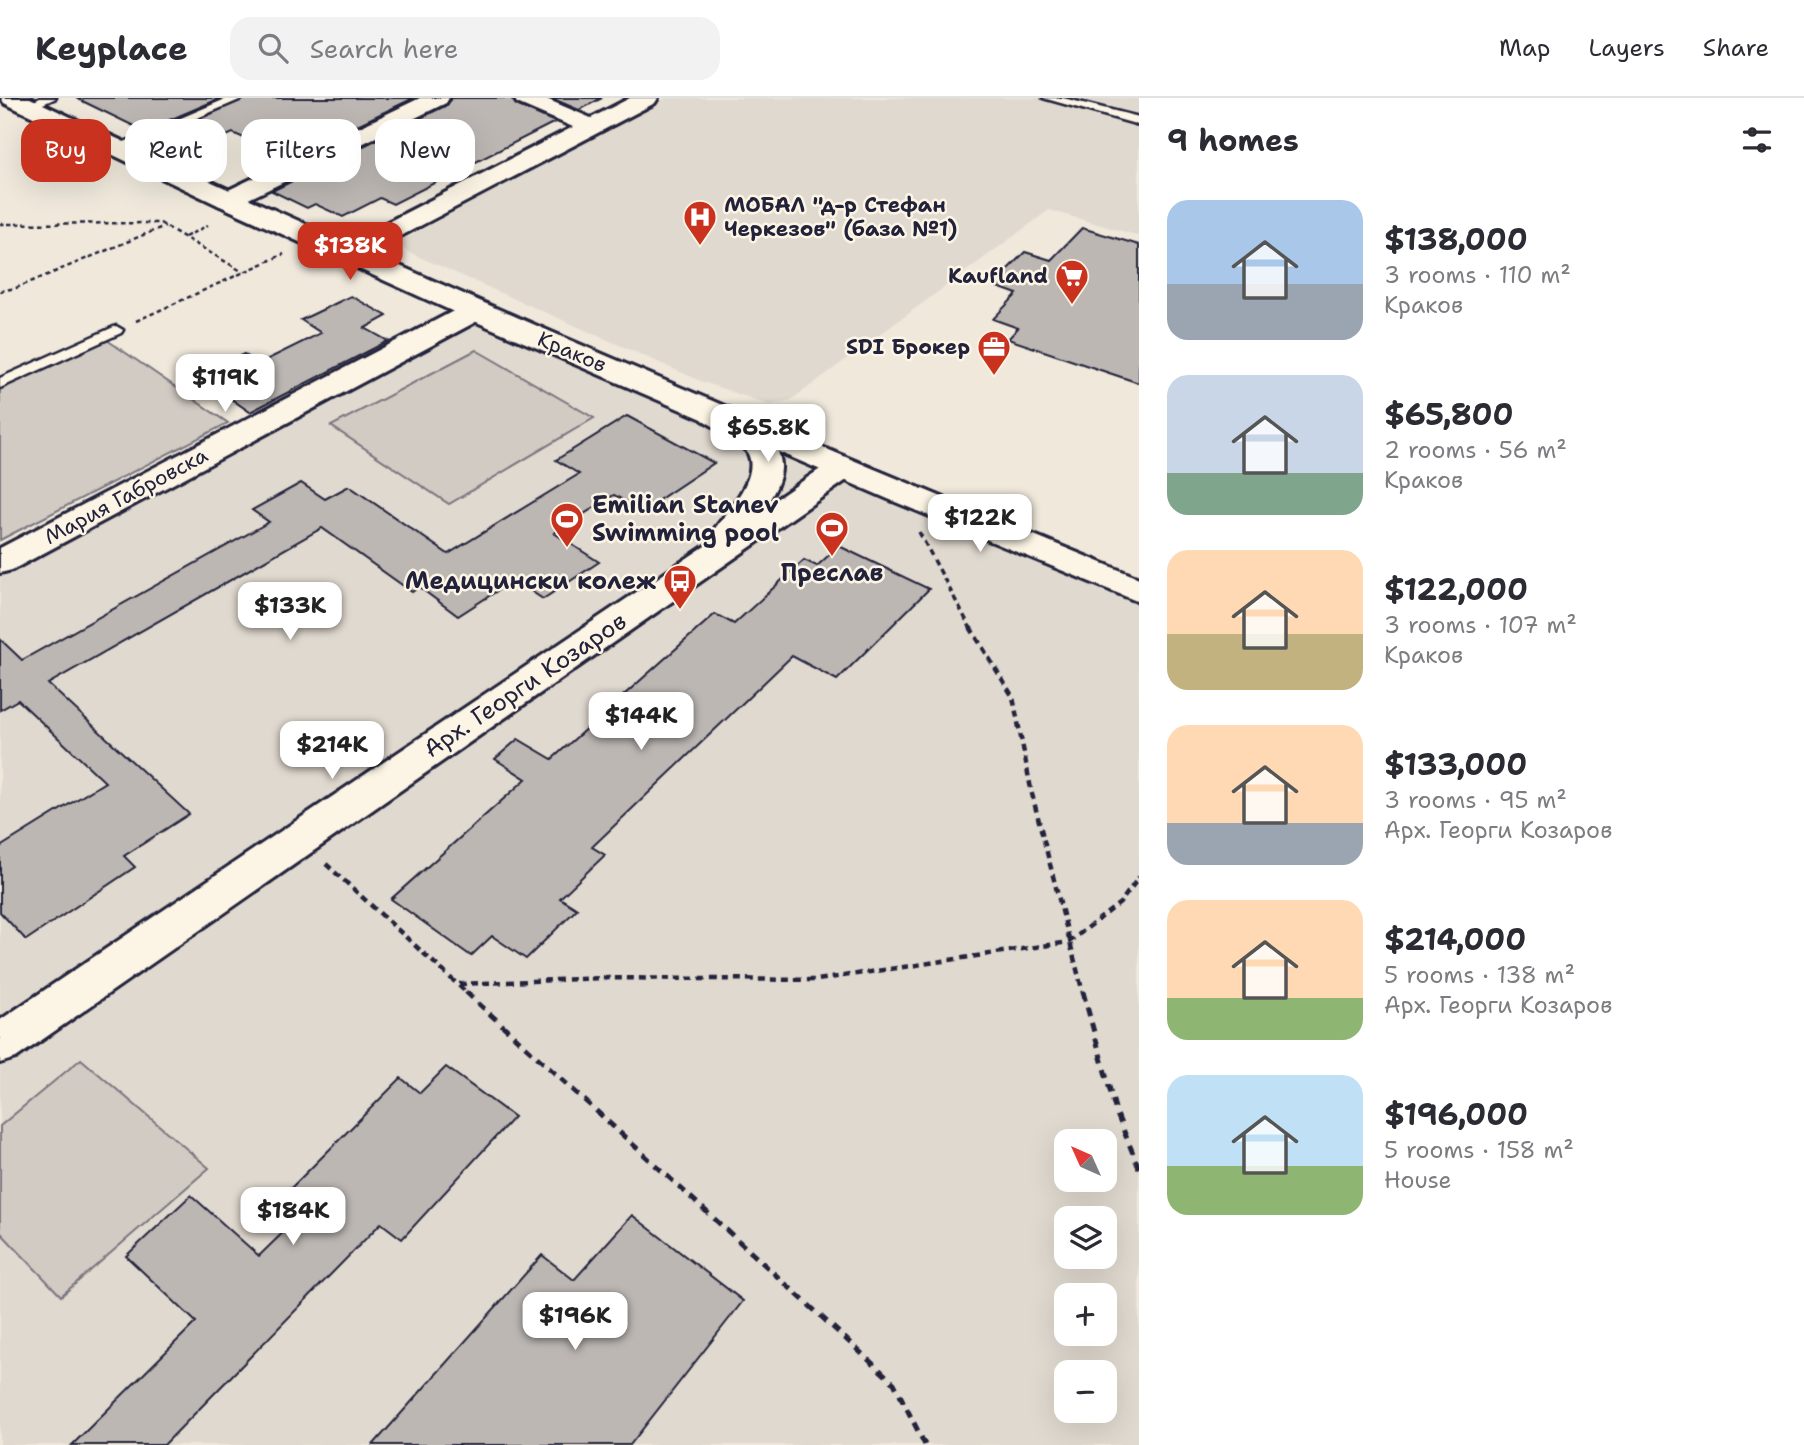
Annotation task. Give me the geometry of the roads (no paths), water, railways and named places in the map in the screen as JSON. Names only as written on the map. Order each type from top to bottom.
[{"type":"street","points":[[228,201],[438,98]]},
{"type":"street","points":[[526,98],[593,127]]},
{"type":"street","points":[[346,254],[647,98]]},
{"type":"street","name":"Краков","points":[[30,101],[116,148],[228,201],[475,311],[1139,591]]},
{"type":"street","name":"Мария Габровска","points":[[0,562],[475,311]]},
{"type":"street","points":[[698,567],[750,508],[763,484],[764,458],[758,443],[713,413]]},
{"type":"street","name":"Арх. Георги Козаров","points":[[0,1044],[843,467]]},
{"type":"lane","points":[[116,148],[238,98]]},
{"type":"lane","points":[[1049,98],[1139,121]]},
{"type":"lane","points":[[0,384],[116,330]]},
{"type":"place","name":"МОБАЛ \"д-р Стефан Черкезов\" (база №1)","points":[[700,247]]},
{"type":"place","name":"Kaufland","points":[[1072,306]]},
{"type":"place","name":"SDI Брокер","points":[[994,377]]},
{"type":"place","name":"Emilian Stanev Swimming pool","points":[[567,549]]},
{"type":"place","name":"Преслав","points":[[832,558]]},
{"type":"place","name":"Медицински колеж","points":[[680,611]]}]
